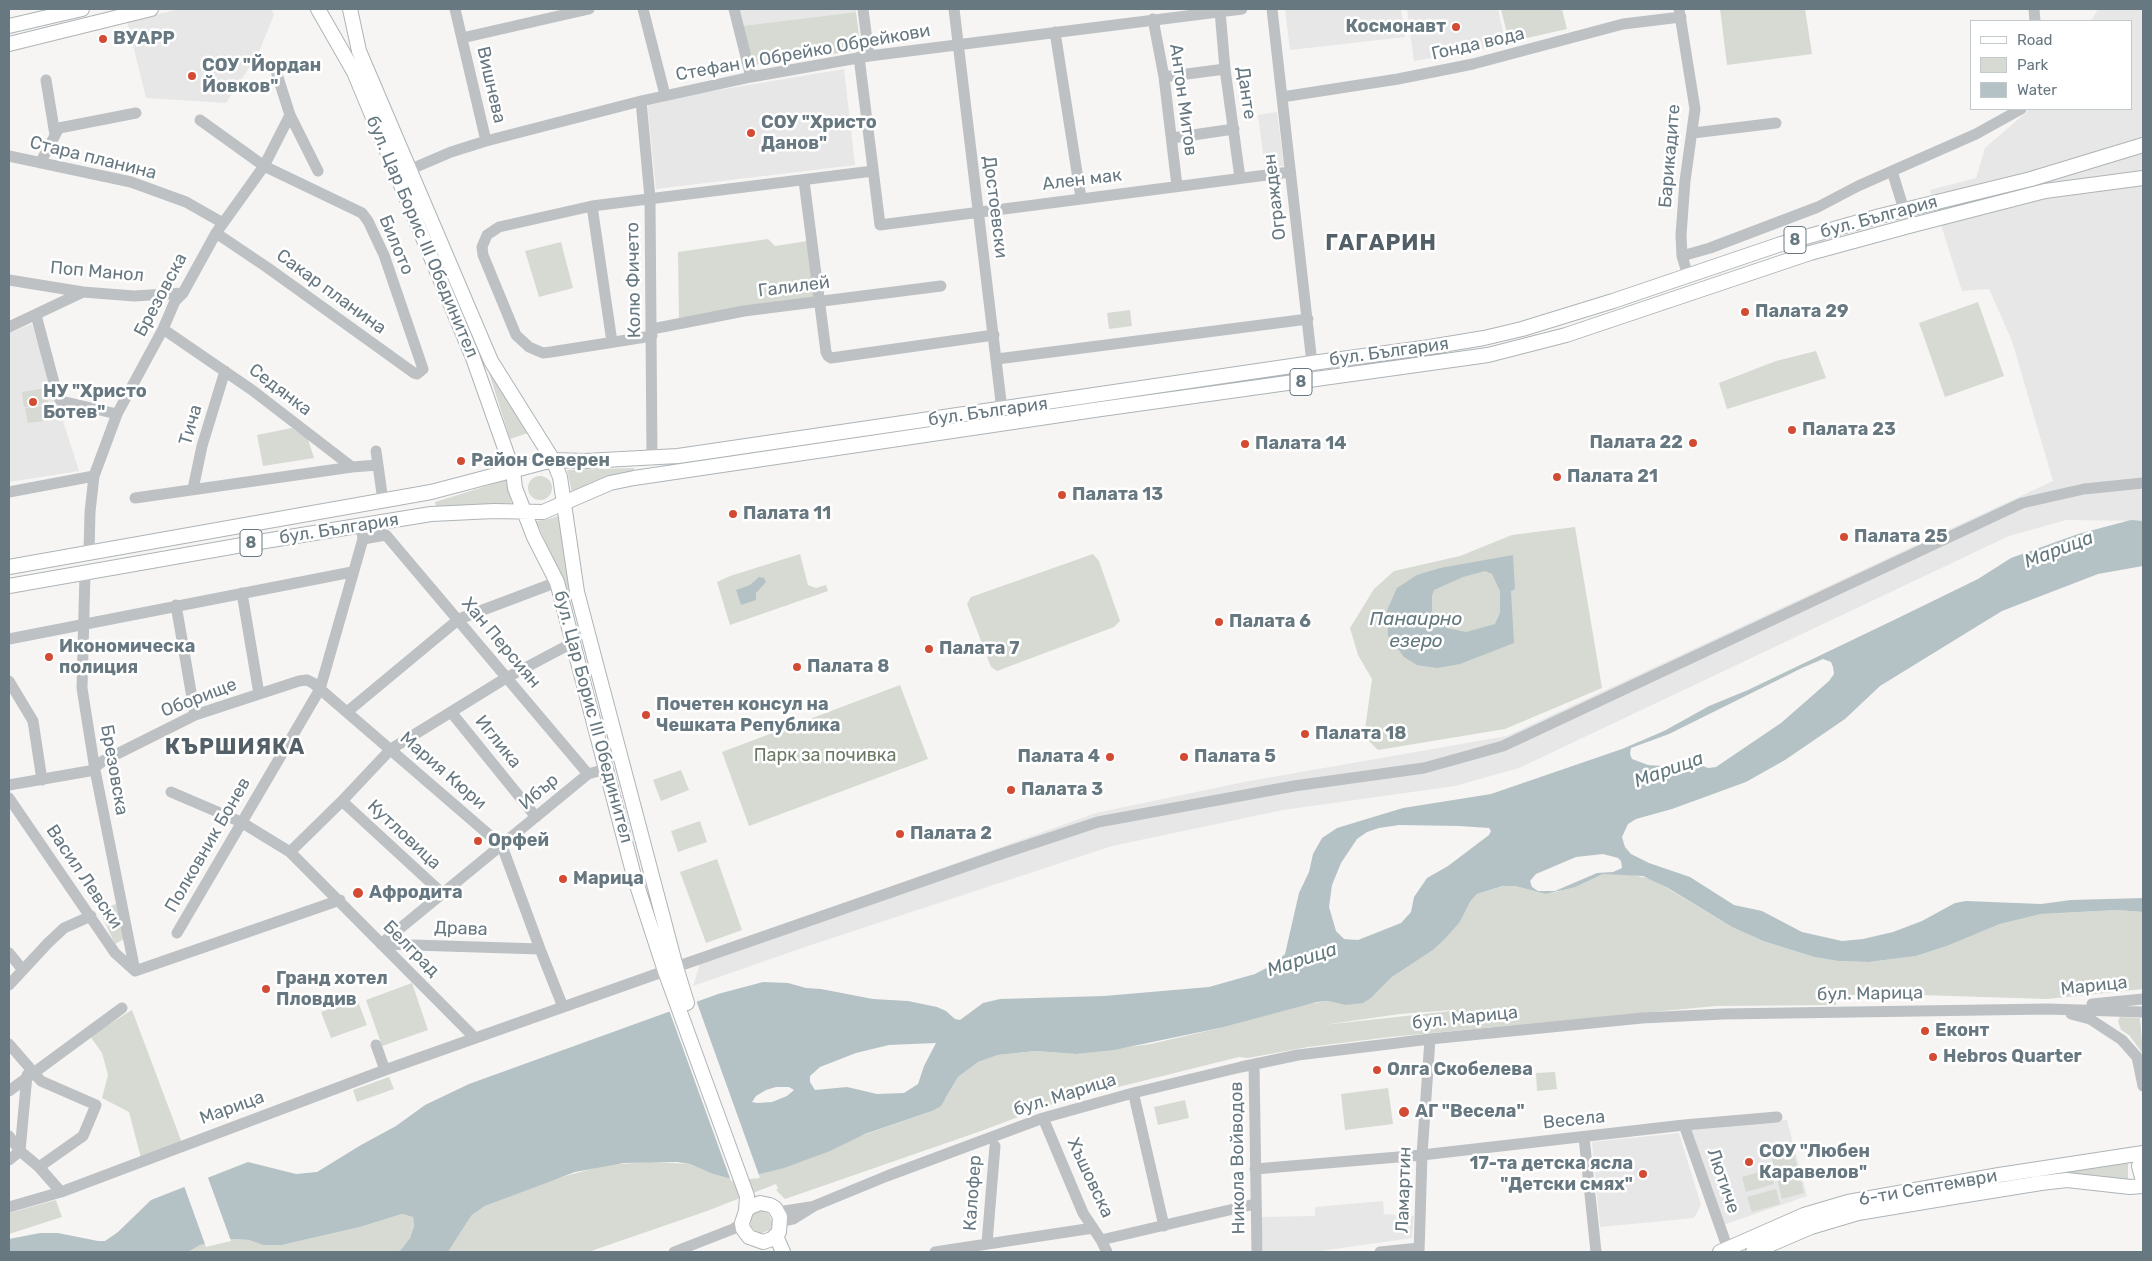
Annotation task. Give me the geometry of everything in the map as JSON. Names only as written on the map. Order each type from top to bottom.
[{"type":"main road","points":[[9,26],[82,9]]},
{"type":"main road","points":[[9,44],[150,9]]},
{"type":"main road","name":"бул. Цар Борис III Обединител","points":[[318,9],[354,72],[474,358],[513,471],[515,488],[523,511],[557,582],[634,876],[670,969],[751,1194],[748,1232]]},
{"type":"main road","name":"бул. Цар Борис III Обединител","points":[[350,9],[357,44],[491,361],[553,460],[560,477],[577,592],[670,969]]},
{"type":"main road","points":[[357,44],[359,9]]},
{"type":"main road","name":"бул. България","points":[[553,460],[652,459],[1002,410],[1484,338],[1522,329],[1613,301],[1781,244],[1904,210],[2031,179],[2143,145]]},
{"type":"main road","name":"8","points":[[523,511],[543,512],[610,483],[634,478],[1101,409],[1314,381],[1488,355],[1566,335],[1810,253],[1909,226],[2045,191],[2143,178]]},
{"type":"main road","name":"8","points":[[513,471],[553,460]]},
{"type":"main road","name":"бул. България","points":[[9,567],[431,492],[513,471]]},
{"type":"main road","name":"бул. България","points":[[9,586],[361,524],[431,514],[523,511]]},
{"type":"main road","name":"6-ти Септември","points":[[1725,1251],[1804,1215],[1848,1202],[1999,1175],[2143,1154],[2139,1166],[2143,1181]]},
{"type":"main road","name":"6-ти Септември","points":[[1753,1252],[1810,1227],[1858,1213],[1954,1196],[2067,1180],[2130,1187],[2143,1186]]},
{"type":"main road","name":"бул. Цар Борис III Обединител","points":[[751,1194],[775,1208],[780,1217]]},
{"type":"main road","points":[[765,1203],[754,1204],[748,1232],[768,1241],[776,1236]]},
{"type":"main road","points":[[780,1217],[776,1236],[782,1252]]},
{"type":"street","name":"Вишнева","points":[[455,9],[486,141]]},
{"type":"street","points":[[462,38],[589,9]]},
{"type":"street","points":[[643,9],[665,95]]},
{"type":"street","points":[[734,9],[751,77]]},
{"type":"street","points":[[612,342],[592,206],[872,171],[864,56],[863,9]]},
{"type":"street","name":"Достоевски","points":[[954,9],[1002,410]]},
{"type":"street","name":"Стефан и Обрейко Обрейкови","points":[[409,170],[451,152],[486,141],[665,95],[751,77],[864,56],[1152,19],[1184,12],[1220,12],[1242,9]]},
{"type":"street","name":"Огражден","points":[[1272,9],[1314,381]]},
{"type":"street","name":"Данте","points":[[1220,12],[1225,69],[1240,178]]},
{"type":"street","name":"Гонда вода","points":[[1282,97],[1398,79],[1474,64],[1623,24],[1680,13]]},
{"type":"street","name":"Барикадите","points":[[1680,13],[1695,109],[1685,181],[1681,235],[1682,256],[1688,276]]},
{"type":"street","name":"Антон Митов","points":[[1152,19],[1164,77],[1177,186]]},
{"type":"street","points":[[1055,32],[1081,198]]},
{"type":"street","points":[[275,68],[290,115],[318,171]]},
{"type":"street","points":[[1164,77],[1225,69]]},
{"type":"street","points":[[46,80],[55,135]]},
{"type":"street","name":"Колю Фичето","points":[[641,101],[650,198],[652,459]]},
{"type":"street","points":[[1682,256],[1710,248],[1818,207],[1858,186],[1976,134],[2019,110]]},
{"type":"street","points":[[40,164],[59,128],[136,114]]},
{"type":"street","name":"Брезовска","points":[[89,553],[90,512],[94,476],[117,414],[163,329],[175,301],[182,293],[222,223],[264,166],[290,115]]},
{"type":"street","name":"Билото","points":[[200,120],[264,166],[362,213],[368,220],[384,255],[423,366]]},
{"type":"street","points":[[1693,133],[1776,123]]},
{"type":"street","points":[[1172,138],[1234,129]]},
{"type":"street","name":"Стара планина","points":[[9,156],[131,182],[186,202],[222,223]]},
{"type":"street","name":"Ален мак","points":[[872,171],[880,225],[1290,172]]},
{"type":"street","points":[[1892,171],[1909,226]]},
{"type":"street","points":[[804,181],[826,352],[831,358],[994,335]]},
{"type":"street","name":"Галилей","points":[[592,206],[499,227],[486,235],[482,247],[516,335],[529,347],[543,353],[612,342],[736,313],[941,286]]},
{"type":"street","name":"Сакар планина","points":[[216,233],[414,373],[421,372],[423,366]]},
{"type":"street","name":"Поп Манол","points":[[9,280],[83,292],[134,296],[182,293]]},
{"type":"street","points":[[9,327],[83,292]]},
{"type":"street","points":[[36,315],[57,394],[61,401],[117,414]]},
{"type":"street","points":[[997,359],[1308,318]]},
{"type":"street","name":"Седянка","points":[[163,329],[225,372],[352,467]]},
{"type":"street","name":"Тича","points":[[193,489],[202,446],[225,372]]},
{"type":"street","points":[[376,451],[383,501]]},
{"type":"street","points":[[135,498],[378,464]]},
{"type":"street","points":[[9,492],[94,476]]},
{"type":"street","name":"Марица","points":[[9,1207],[61,1192],[385,1070],[670,969],[1098,822],[1294,786],[1424,768],[1503,746],[2022,503],[2084,489],[2143,482]]},
{"type":"street","name":"Полковник Бонев","points":[[177,933],[320,689],[363,539],[361,524]]},
{"type":"street","name":"Хан Персиян","points":[[363,539],[386,535],[459,619],[506,678],[588,774]]},
{"type":"street","points":[[9,639],[352,572]]},
{"type":"street","name":"Брезовска","points":[[85,573],[82,688],[95,769],[135,971]]},
{"type":"street","points":[[347,712],[459,619],[557,582]]},
{"type":"street","points":[[242,593],[259,694]]},
{"type":"street","points":[[176,605],[194,715]]},
{"type":"street","points":[[290,852],[391,749],[506,678],[574,642]]},
{"type":"street","name":"Оборище","points":[[9,785],[95,769],[103,761],[194,715],[259,694],[306,680],[320,689]]},
{"type":"street","points":[[9,681],[33,721],[42,780]]},
{"type":"street","name":"Мария Кюри","points":[[320,689],[502,846],[563,1007]]},
{"type":"street","name":"Иглика","points":[[451,712],[536,817]]},
{"type":"street","name":"Ибър","points":[[381,944],[588,774],[606,769]]},
{"type":"street","name":"Белград","points":[[171,792],[241,822],[290,852],[340,900],[475,1038]]},
{"type":"street","name":"Васил Левски","points":[[9,798],[115,953],[135,971]]},
{"type":"street","name":"Кутловица","points":[[342,801],[443,894]]},
{"type":"street","points":[[135,971],[340,900]]},
{"type":"street","points":[[9,985],[64,928],[91,916]]},
{"type":"street","name":"Драва","points":[[381,944],[540,949]]},
{"type":"street","points":[[9,953],[23,970]]},
{"type":"street","name":"Марица","points":[[2048,1009],[2143,998]]},
{"type":"street","points":[[2117,1035],[2112,1021],[2124,1000]]},
{"type":"street","points":[[9,1091],[30,1073],[122,1008]]},
{"type":"street","points":[[2048,1009],[2090,1019],[2117,1035],[2137,1057],[2143,1086]]},
{"type":"street","name":"бул. Марица","points":[[780,1217],[814,1206],[887,1176],[1043,1118],[1133,1093],[1254,1064],[1298,1056],[1430,1039],[1642,1018],[1722,1014],[2048,1009],[2143,1012]]},
{"type":"street","name":"Ламартин","points":[[1419,1250],[1422,1154],[1430,1039]]},
{"type":"street","points":[[9,1044],[30,1073],[42,1081],[96,1104],[83,1136],[38,1167]]},
{"type":"street","points":[[376,1045],[385,1070]]},
{"type":"street","name":"Никола Войводов","points":[[1254,1064],[1257,1252]]},
{"type":"street","points":[[9,1160],[20,1151],[30,1073]]},
{"type":"street","points":[[1134,1100],[1164,1226]]},
{"type":"street","name":"Весела","points":[[1255,1169],[1422,1154],[1684,1125],[1778,1117]]},
{"type":"street","name":"Хъшовска","points":[[1043,1118],[1083,1213],[1107,1252]]},
{"type":"street","name":"Лютиче","points":[[1684,1125],[1725,1251]]},
{"type":"street","points":[[9,1136],[20,1151],[61,1192]]},
{"type":"street","points":[[1584,1137],[1596,1252]]},
{"type":"street","name":"Калофер","points":[[981,1246],[994,1146]]},
{"type":"street","points":[[1101,1240],[1255,1204]]},
{"type":"street","points":[[935,1252],[1093,1228]]},
{"type":"street","points":[[674,1252],[748,1232]]},
{"type":"street","points":[[1380,1252],[1419,1250]]},
{"type":"shaded area","name":"СОУ \"Йордан Йовков\"","points":[[180,9],[271,9],[274,15],[258,54],[226,103],[146,98],[127,21]]},
{"type":"shaded area","points":[[738,9],[856,9],[856,12],[742,26]]},
{"type":"shaded area","points":[[1285,9],[1401,9],[1405,37],[1290,50]]},
{"type":"shaded area","name":"Космонавт","points":[[1407,9],[1498,9],[1506,45],[1414,61]]},
{"type":"shaded area","points":[[2098,9],[2143,9],[2143,521],[2066,520],[2009,536],[1519,768],[1455,786],[1283,810],[1112,846],[693,986],[699,967],[695,955],[1096,813],[1244,782],[1507,736],[2053,481],[2012,341],[1989,289],[1962,291],[1930,190],[1976,178],[1985,148],[2029,110],[2132,110],[2132,20],[2092,20]]},
{"type":"shaded area","name":"СОУ \"Христо Данов\"","points":[[844,69],[855,165],[656,189],[647,102]]},
{"type":"shaded area","points":[[1277,112],[1284,166],[1265,168],[1258,115]]},
{"type":"shaded area","name":"НУ \"Христо Ботев\"","points":[[32,324],[79,471],[9,482],[9,333]]},
{"type":"shaded area","name":"СОУ \"Любен Каравелов\"","points":[[1787,1120],[1807,1196],[1723,1225],[1688,1128]]},
{"type":"shaded area","name":"17-та детска ясла \"Детски смях\"","points":[[1679,1133],[1701,1205],[1694,1218],[1600,1227],[1592,1142]]},
{"type":"shaded area","points":[[1383,1201],[1384,1214],[1414,1216],[1412,1238],[1313,1252],[1263,1252],[1261,1217],[1315,1216],[1315,1207]]},
{"type":"green space","points":[[1501,9],[1562,9],[1567,29],[1509,42]]},
{"type":"green space","points":[[1720,9],[1805,9],[1812,54],[1727,65]]},
{"type":"green space","points":[[856,12],[861,50],[753,65],[742,26]]},
{"type":"green space","points":[[768,239],[775,246],[808,241],[816,298],[679,318],[678,252]]},
{"type":"green space","points":[[561,242],[573,288],[539,297],[525,251]]},
{"type":"green space","points":[[1978,302],[2004,376],[1945,397],[1919,323]]},
{"type":"green space","points":[[1130,310],[1132,326],[1109,329],[1107,313]]},
{"type":"green space","points":[[1816,351],[1826,378],[1727,409],[1719,383],[1776,361]]},
{"type":"green space","points":[[485,360],[528,433],[510,439]]},
{"type":"green space","points":[[46,388],[48,404],[24,407],[22,392]]},
{"type":"green space","points":[[49,405],[51,420],[28,423],[25,408]]},
{"type":"green space","points":[[292,428],[308,439],[314,458],[263,466],[257,435]]},
{"type":"green space","points":[[634,468],[634,472],[572,493],[567,470]]},
{"type":"green space","points":[[540,476],[549,479],[552,488],[549,497],[540,500],[531,497],[528,488],[531,479]]},
{"type":"green space","points":[[506,480],[512,505],[436,506],[435,502]]},
{"type":"green space","points":[[561,515],[570,595],[536,521]]},
{"type":"green space","points":[[1575,527],[1602,688],[1505,729],[1378,750],[1364,736],[1372,679],[1358,655],[1350,628],[1374,589],[1394,571],[1460,556],[1512,535]]},
{"type":"green space","points":[[800,554],[808,585],[816,588],[826,585],[828,591],[730,625],[717,582],[730,576]]},
{"type":"green space","points":[[1093,554],[1099,561],[1120,621],[1114,627],[997,671],[991,667],[967,604],[971,597]]},
{"type":"green space","name":"Парк за почивка","points":[[900,685],[928,759],[749,826],[722,752]]},
{"type":"green space","points":[[681,770],[689,790],[661,801],[653,780]]},
{"type":"green space","points":[[700,821],[707,842],[678,852],[671,831]]},
{"type":"green space","points":[[717,859],[742,930],[706,943],[680,872]]},
{"type":"green space","points":[[1603,874],[1627,874],[1652,879],[1732,927],[1763,941],[1814,957],[1838,961],[1869,962],[1916,956],[1947,946],[2000,924],[2041,914],[2117,910],[2143,912],[2143,989],[2047,999],[1920,995],[1814,995],[1836,997],[1836,1005],[1716,1006],[1390,1037],[1308,1047],[1248,1058],[1239,1057],[1058,1102],[981,1131],[785,1199],[776,1190],[778,1189],[776,1184],[707,1211],[588,1252],[448,1252],[472,1215],[485,1206],[551,1180],[606,1165],[649,1162],[690,1164],[713,1174],[735,1180],[932,1111],[946,1098],[958,1077],[978,1062],[998,1055],[1035,1051],[1076,1054],[1151,1044],[1224,1027],[1308,1004],[1328,1001],[1345,1005],[1371,998],[1392,977],[1433,950],[1445,939],[1460,922],[1470,902],[1477,894],[1504,886],[1515,886],[1546,894],[1557,892]],"holes":[[[1451,1011],[1323,1025],[1400,1014]]]},
{"type":"green space","points":[[116,904],[124,939],[115,944],[99,910]]},
{"type":"green space","points":[[412,983],[428,1030],[382,1046],[366,1000]]},
{"type":"green space","points":[[357,999],[367,1025],[331,1038],[321,1012]]},
{"type":"green space","points":[[132,1010],[182,1143],[141,1158],[129,1112],[102,1098],[108,1075],[102,1053],[90,1036]]},
{"type":"green space","points":[[2120,1017],[2140,1018],[2143,1054],[2129,1035],[2121,1030],[2118,1021]]},
{"type":"green space","points":[[1555,1072],[1557,1089],[1537,1091],[1536,1073]]},
{"type":"green space","points":[[389,1077],[394,1089],[357,1102],[353,1090]]},
{"type":"green space","points":[[1388,1088],[1393,1124],[1345,1130],[1341,1094]]},
{"type":"green space","points":[[1185,1100],[1189,1118],[1158,1125],[1154,1107]]},
{"type":"green space","points":[[1794,1154],[1804,1193],[1782,1199],[1772,1159]]},
{"type":"green space","points":[[2128,1160],[2128,1180],[1955,1190],[1955,1187]]},
{"type":"green space","points":[[1770,1169],[1774,1184],[1746,1192],[1742,1177]]},
{"type":"green space","points":[[1776,1189],[1780,1204],[1752,1212],[1747,1197]]},
{"type":"green space","points":[[56,1200],[62,1217],[9,1234],[9,1213]]},
{"type":"green space","points":[[761,1211],[768,1213],[773,1223],[770,1230],[759,1234],[751,1227],[750,1220],[754,1213]]},
{"type":"green space","points":[[402,1214],[413,1217],[414,1226],[410,1238],[399,1252],[188,1252],[200,1245],[232,1239],[249,1240],[263,1245],[282,1245],[360,1227]]},
{"type":"water","points":[[2131,520],[2143,521],[2143,566],[2098,574],[2002,611],[1880,686],[1845,719],[1785,760],[1746,782],[1672,809],[1636,819],[1628,824],[1622,837],[1625,847],[1631,854],[1649,863],[1690,877],[1734,905],[1762,911],[1802,932],[1842,941],[1863,939],[1893,932],[1922,921],[1955,903],[1966,901],[2041,904],[2071,900],[2143,898],[2143,912],[2117,910],[2041,914],[2000,924],[1947,946],[1916,956],[1869,962],[1838,961],[1814,957],[1763,941],[1732,927],[1668,888],[1643,876],[1603,874],[1575,887],[1546,894],[1515,886],[1503,886],[1477,894],[1470,902],[1460,922],[1445,939],[1433,950],[1392,977],[1371,998],[1363,1003],[1345,1005],[1328,1001],[1317,1002],[1224,1027],[1114,1050],[1076,1054],[1035,1051],[998,1055],[978,1062],[958,1077],[941,1106],[932,1111],[865,1134],[830,1151],[784,1168],[735,1180],[713,1174],[690,1164],[677,1162],[624,1163],[575,1172],[485,1206],[472,1215],[448,1252],[399,1252],[410,1238],[414,1226],[413,1217],[402,1214],[360,1227],[282,1245],[263,1245],[249,1240],[232,1239],[200,1245],[188,1252],[9,1252],[9,1239],[40,1233],[58,1233],[105,1241],[118,1232],[151,1200],[248,1162],[296,1174],[317,1172],[396,1126],[425,1105],[469,1084],[718,994],[763,982],[788,983],[806,988],[873,999],[908,1001],[937,1007],[946,1011],[955,1019],[960,1020],[983,1003],[1000,999],[1104,996],[1209,987],[1255,974],[1274,964],[1285,954],[1299,893],[1309,872],[1313,854],[1322,838],[1337,828],[1403,808],[1491,794],[1622,749],[1664,731],[1709,706],[1748,690],[1978,579],[2011,558],[2078,534]],"holes":[[[1823,659],[1831,662],[1834,674],[1829,681],[1781,723],[1716,767],[1708,768],[1693,762],[1662,766],[1648,765],[1632,759],[1630,754],[1631,748],[1669,734]],[[1399,825],[1459,826],[1489,828],[1491,831],[1489,835],[1448,866],[1427,878],[1414,897],[1411,912],[1401,923],[1358,940],[1344,939],[1336,931],[1329,907],[1332,885],[1341,863],[1357,839],[1367,832]],[[1603,854],[1618,858],[1621,861],[1622,868],[1613,872],[1597,873],[1555,891],[1538,891],[1532,887],[1530,881],[1536,874],[1576,857]],[[936,1043],[924,1066],[918,1084],[904,1093],[877,1094],[847,1087],[815,1090],[810,1082],[810,1076],[820,1067],[856,1053],[889,1045]],[[776,1087],[789,1087],[794,1090],[787,1096],[772,1102],[752,1102],[756,1096]]]},
{"type":"water","name":"Панаирно езеро","points":[[1513,555],[1515,589],[1511,591],[1514,643],[1460,664],[1437,668],[1417,665],[1404,657],[1388,636],[1387,610],[1397,588],[1417,575],[1440,568]],"holes":[[[1485,571],[1492,574],[1500,591],[1500,613],[1495,624],[1466,632],[1447,628],[1432,611],[1434,590],[1463,577]]]},
{"type":"water","points":[[759,577],[764,578],[766,582],[756,593],[756,600],[741,605],[736,590],[750,585]]},
{"type":"pier","points":[[696,1000],[760,1178],[731,1181],[669,1010]]},
{"type":"pier","points":[[207,1175],[231,1241],[206,1247],[183,1183]]},
{"type":"place","name":"Космонавт","points":[[1456,27]]},
{"type":"place","name":"ВУАРР","points":[[103,39]]},
{"type":"place","name":"СОУ \"Йордан Йовков\"","points":[[192,76]]},
{"type":"place","name":"СОУ \"Христо Данов\"","points":[[751,133]]},
{"type":"place","name":"Палата 29","points":[[1745,312]]},
{"type":"place","name":"НУ \"Христо Ботев\"","points":[[33,402]]},
{"type":"place","name":"Палата 23","points":[[1792,430]]},
{"type":"place","name":"Палата 22","points":[[1693,443]]},
{"type":"place","name":"Палата 14","points":[[1245,444]]},
{"type":"place","name":"Район Северен","points":[[461,461]]},
{"type":"place","name":"Палата 21","points":[[1557,477]]},
{"type":"place","name":"Палата 13","points":[[1062,495]]},
{"type":"place","name":"Палата 11","points":[[733,514]]},
{"type":"place","name":"Палата 25","points":[[1844,537]]},
{"type":"place","name":"Палата 6","points":[[1219,622]]},
{"type":"place","name":"Палата 7","points":[[929,649]]},
{"type":"place","name":"Икономическа полиция","points":[[49,657]]},
{"type":"place","name":"Палата 8","points":[[797,667]]},
{"type":"place","name":"Почетен консул на Чешката Република","points":[[646,715]]},
{"type":"place","name":"Палата 18","points":[[1305,734]]},
{"type":"place","name":"Палата 4","points":[[1110,757]]},
{"type":"place","name":"Палата 5","points":[[1184,757]]},
{"type":"place","name":"Палата 3","points":[[1011,790]]},
{"type":"place","name":"Палата 2","points":[[900,834]]},
{"type":"place","name":"Орфей","points":[[478,841]]},
{"type":"place","name":"Марица","points":[[563,879]]},
{"type":"place","name":"Афродита","points":[[358,893]]},
{"type":"place","name":"Гранд хотел Пловдив","points":[[266,989]]},
{"type":"place","name":"Еконт","points":[[1925,1031]]},
{"type":"place","name":"Hebros Quarter","points":[[1933,1057]]},
{"type":"place","name":"Олга Скобелева","points":[[1377,1070]]},
{"type":"place","name":"АГ \"Весела\"","points":[[1404,1112]]},
{"type":"place","name":"СОУ \"Любен Каравелов\"","points":[[1749,1162]]},
{"type":"place","name":"17-та детска ясла \"Детски смях\"","points":[[1643,1174]]},
{"type":"district","name":"ГАГАРИН","points":[[1381,244]]},
{"type":"district","name":"КЪРШИЯКА","points":[[235,748]]}]
